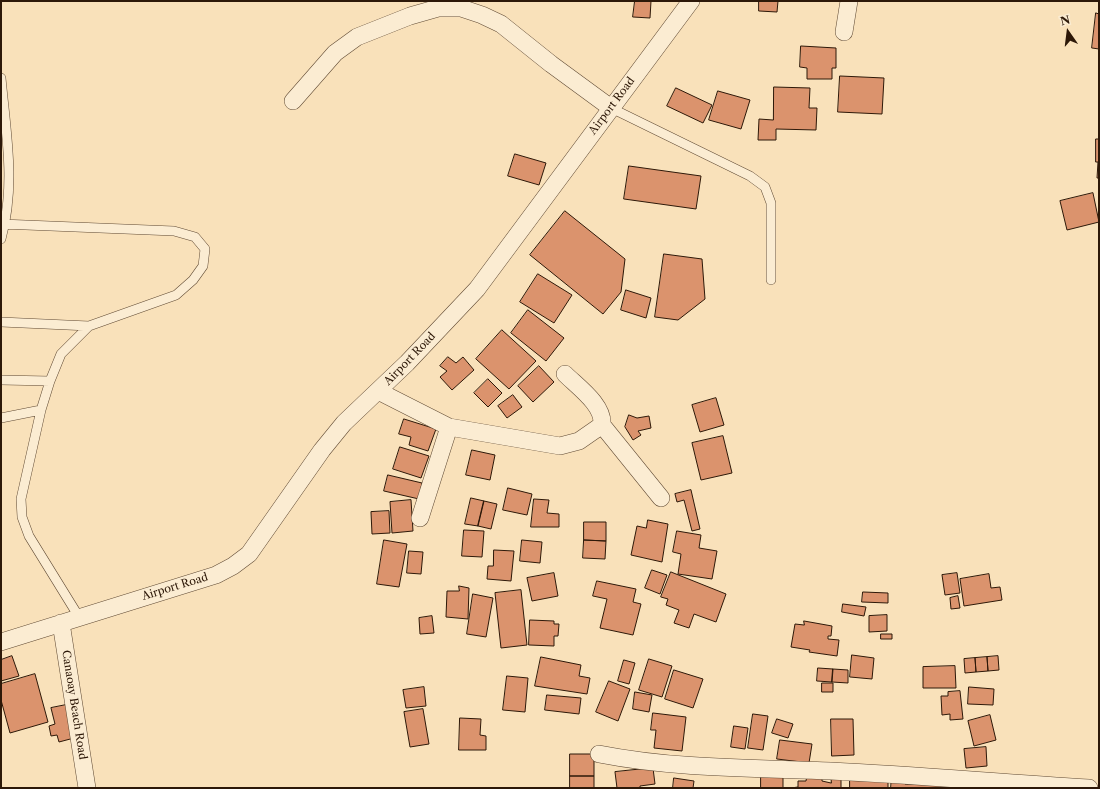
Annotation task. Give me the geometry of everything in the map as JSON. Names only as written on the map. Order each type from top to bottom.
[{"type":"street","name":"Airport Road","points":[[1,642],[216,575],[233,566],[249,554],[322,450],[344,422],[378,392],[476,289],[691,1]]},
{"type":"street","points":[[844,32],[849,1]]},
{"type":"street","points":[[293,101],[335,53],[357,37],[410,16],[438,8],[461,8],[482,15],[501,24],[551,64],[611,108]]},
{"type":"street","points":[[565,374],[594,404],[601,414],[602,425],[661,498]]},
{"type":"street","points":[[378,392],[449,427],[560,446],[579,441],[602,425]]},
{"type":"street","points":[[420,518],[449,427]]},
{"type":"street","name":"Canaoay Beach Road","points":[[61,623],[88,788]]},
{"type":"street","points":[[599,754],[631,760],[671,763],[833,771],[1089,788]]},
{"type":"lane","points":[[1,78],[10,178],[9,200],[1,239]]},
{"type":"lane","points":[[611,108],[750,176],[765,187],[771,203],[771,280]]},
{"type":"lane","points":[[1,322],[89,326],[176,295],[193,280],[203,266],[205,249],[195,237],[174,231],[3,224]]},
{"type":"lane","points":[[79,617],[29,536],[22,517],[21,499],[41,410],[50,381],[61,354],[89,326]]},
{"type":"lane","points":[[1,380],[50,381]]},
{"type":"lane","points":[[1,418],[41,410]]},
{"type":"building","points":[[635,1],[651,1],[650,18],[633,17]]},
{"type":"building","points":[[759,1],[778,1],[777,12],[759,11]]},
{"type":"building","points":[[1096,13],[1099,14],[1099,49],[1092,48]]},
{"type":"building","points":[[801,46],[836,48],[836,68],[832,68],[832,79],[807,79],[807,68],[800,67]]},
{"type":"building","points":[[840,76],[884,78],[882,114],[838,112]]},
{"type":"building","points":[[774,87],[810,88],[809,108],[817,108],[816,130],[776,129],[776,140],[758,140],[759,119],[773,120]]},
{"type":"building","points":[[676,88],[712,105],[703,123],[667,106]]},
{"type":"building","points":[[718,91],[750,100],[741,129],[709,120]]},
{"type":"building","points":[[1096,139],[1099,139],[1099,178],[1097,178],[1098,162],[1096,162]]},
{"type":"building","points":[[515,154],[546,163],[539,185],[508,176]]},
{"type":"building","points":[[629,166],[701,176],[696,209],[624,199]]},
{"type":"building","points":[[1093,193],[1099,222],[1067,230],[1060,201]]},
{"type":"building","points":[[565,211],[625,259],[621,292],[603,314],[530,255]]},
{"type":"building","points":[[664,254],[702,259],[705,299],[678,320],[655,317]]},
{"type":"building","points":[[538,274],[572,295],[554,323],[520,302]]},
{"type":"building","points":[[626,290],[651,298],[646,318],[621,310]]},
{"type":"building","points":[[528,310],[564,338],[546,361],[511,333]]},
{"type":"building","points":[[502,330],[536,361],[509,389],[476,359]]},
{"type":"building","points":[[448,357],[456,363],[463,357],[474,370],[452,390],[440,377],[447,371],[440,366]]},
{"type":"building","points":[[539,366],[554,382],[533,402],[518,386]]},
{"type":"building","points":[[488,379],[502,393],[488,407],[474,393]]},
{"type":"building","points":[[513,395],[522,407],[507,418],[498,406]]},
{"type":"building","points":[[716,398],[724,425],[700,432],[692,405]]},
{"type":"building","points":[[629,415],[637,418],[649,416],[651,428],[638,431],[641,435],[633,440],[625,427]]},
{"type":"building","points":[[404,419],[436,429],[428,451],[409,445],[411,437],[399,434]]},
{"type":"building","points":[[723,436],[732,473],[701,480],[692,443]]},
{"type":"building","points":[[400,447],[429,456],[421,478],[393,469]]},
{"type":"building","points":[[472,450],[495,455],[490,480],[466,475]]},
{"type":"building","points":[[388,475],[422,483],[419,499],[384,491]]},
{"type":"building","points":[[508,488],[532,494],[527,515],[503,510]]},
{"type":"building","points":[[691,490],[700,529],[692,531],[684,500],[677,502],[675,494]]},
{"type":"building","points":[[471,498],[484,501],[478,526],[465,524]]},
{"type":"building","points":[[534,499],[549,500],[547,513],[559,514],[559,527],[531,527]]},
{"type":"building","points":[[411,500],[413,531],[392,533],[390,502]]},
{"type":"building","points":[[484,501],[497,504],[491,529],[478,526]]},
{"type":"building","points":[[389,511],[390,533],[372,534],[371,512]]},
{"type":"building","points":[[648,520],[668,524],[662,562],[631,555],[637,526],[646,528]]},
{"type":"building","points":[[584,522],[606,522],[606,541],[584,540]]},
{"type":"building","points":[[464,530],[484,531],[482,557],[462,556]]},
{"type":"building","points":[[677,531],[701,535],[699,548],[717,551],[712,579],[678,574],[681,554],[673,552]]},
{"type":"building","points":[[384,540],[407,544],[399,587],[377,584]]},
{"type":"building","points":[[522,540],[542,542],[540,563],[520,561]]},
{"type":"building","points":[[584,540],[606,541],[605,559],[583,558]]},
{"type":"building","points":[[494,550],[514,551],[511,581],[487,579],[488,566],[493,566]]},
{"type":"building","points":[[409,551],[423,552],[421,574],[407,573]]},
{"type":"building","points":[[652,570],[667,575],[660,594],[645,588]]},
{"type":"building","points":[[671,572],[726,594],[716,622],[694,614],[689,628],[674,623],[679,610],[666,605],[668,599],[661,597]]},
{"type":"building","points":[[554,573],[558,596],[532,601],[527,578]]},
{"type":"building","points":[[957,573],[960,593],[945,595],[942,575]]},
{"type":"building","points":[[989,574],[991,588],[1000,587],[1002,600],[964,606],[960,579]]},
{"type":"building","points":[[597,581],[636,589],[633,602],[641,604],[633,635],[600,628],[607,599],[593,596]]},
{"type":"building","points":[[459,586],[469,588],[468,619],[446,617],[447,591],[459,591]]},
{"type":"building","points":[[521,590],[527,645],[501,648],[495,593]]},
{"type":"building","points":[[863,592],[888,593],[888,603],[862,602]]},
{"type":"building","points":[[473,594],[493,598],[486,637],[467,634]]},
{"type":"building","points":[[958,596],[960,608],[951,609],[950,598]]},
{"type":"building","points":[[843,604],[866,607],[864,616],[842,612]]},
{"type":"building","points":[[887,615],[887,631],[869,632],[869,616]]},
{"type":"building","points":[[432,616],[434,633],[420,634],[419,618]]},
{"type":"building","points":[[530,620],[554,621],[554,624],[559,624],[558,636],[554,636],[554,646],[529,645]]},
{"type":"building","points":[[804,621],[832,626],[831,636],[828,636],[828,639],[839,640],[837,656],[809,652],[810,650],[791,647],[795,624],[804,625]]},
{"type":"building","points":[[881,634],[892,634],[892,639],[881,639]]},
{"type":"building","points":[[852,655],[874,658],[872,679],[850,677]]},
{"type":"building","points":[[12,656],[19,676],[1,681],[1,660]]},
{"type":"building","points":[[998,656],[999,670],[988,671],[987,657]]},
{"type":"building","points":[[541,657],[581,665],[579,676],[590,678],[587,694],[535,686]]},
{"type":"building","points":[[987,657],[988,671],[976,672],[975,658]]},
{"type":"building","points":[[975,658],[976,672],[965,673],[964,659]]},
{"type":"building","points":[[649,659],[672,666],[662,697],[639,690]]},
{"type":"building","points":[[624,660],[635,663],[629,684],[618,681]]},
{"type":"building","points":[[955,666],[956,688],[923,688],[923,667]]},
{"type":"building","points":[[818,668],[833,669],[832,682],[817,681]]},
{"type":"building","points":[[833,669],[848,670],[848,683],[832,682]]},
{"type":"building","points":[[674,670],[703,679],[693,708],[665,699]]},
{"type":"building","points":[[35,674],[48,722],[10,733],[1,700],[1,684]]},
{"type":"building","points":[[507,676],[528,678],[525,712],[503,710]]},
{"type":"building","points":[[609,681],[630,689],[618,721],[596,712]]},
{"type":"building","points":[[822,683],[833,683],[833,692],[822,692]]},
{"type":"building","points":[[424,687],[426,706],[406,708],[403,690]]},
{"type":"building","points":[[969,687],[994,689],[993,705],[968,704]]},
{"type":"building","points":[[960,691],[963,719],[950,720],[950,714],[942,715],[941,696],[948,696],[948,692]]},
{"type":"building","points":[[635,692],[652,695],[649,712],[633,709]]},
{"type":"building","points":[[547,695],[581,698],[579,714],[545,710]]},
{"type":"building","points":[[66,705],[74,738],[59,742],[57,735],[51,736],[49,726],[55,724],[51,708]]},
{"type":"building","points":[[423,709],[429,744],[410,747],[404,712]]},
{"type":"building","points":[[653,713],[686,717],[682,751],[654,748],[656,730],[651,730]]},
{"type":"building","points":[[753,714],[768,716],[763,750],[748,748]]},
{"type":"building","points":[[990,715],[996,740],[974,746],[968,721]]},
{"type":"building","points":[[460,718],[481,719],[480,735],[486,736],[486,750],[459,750]]},
{"type":"building","points":[[777,719],[793,724],[788,738],[772,733]]},
{"type":"building","points":[[831,719],[853,719],[854,755],[832,756]]},
{"type":"building","points":[[734,726],[748,728],[745,749],[731,747]]},
{"type":"building","points":[[780,740],[812,744],[809,763],[777,759]]},
{"type":"building","points":[[986,747],[987,766],[966,768],[964,749]]},
{"type":"building","points":[[570,754],[594,754],[594,776],[570,776]]},
{"type":"building","points":[[653,768],[655,784],[640,786],[640,788],[617,788],[615,772]]},
{"type":"building","points":[[761,770],[783,770],[783,788],[761,788]]},
{"type":"building","points":[[831,773],[841,773],[841,788],[791,788],[798,787],[798,781],[806,781],[807,775],[822,776],[822,781],[831,783]]},
{"type":"building","points":[[892,775],[906,776],[905,784],[941,785],[941,788],[891,788]]},
{"type":"building","points":[[570,776],[594,776],[594,788],[570,788]]},
{"type":"building","points":[[850,776],[888,777],[888,788],[850,788]]},
{"type":"building","points":[[674,778],[694,781],[693,788],[673,788]]}]
